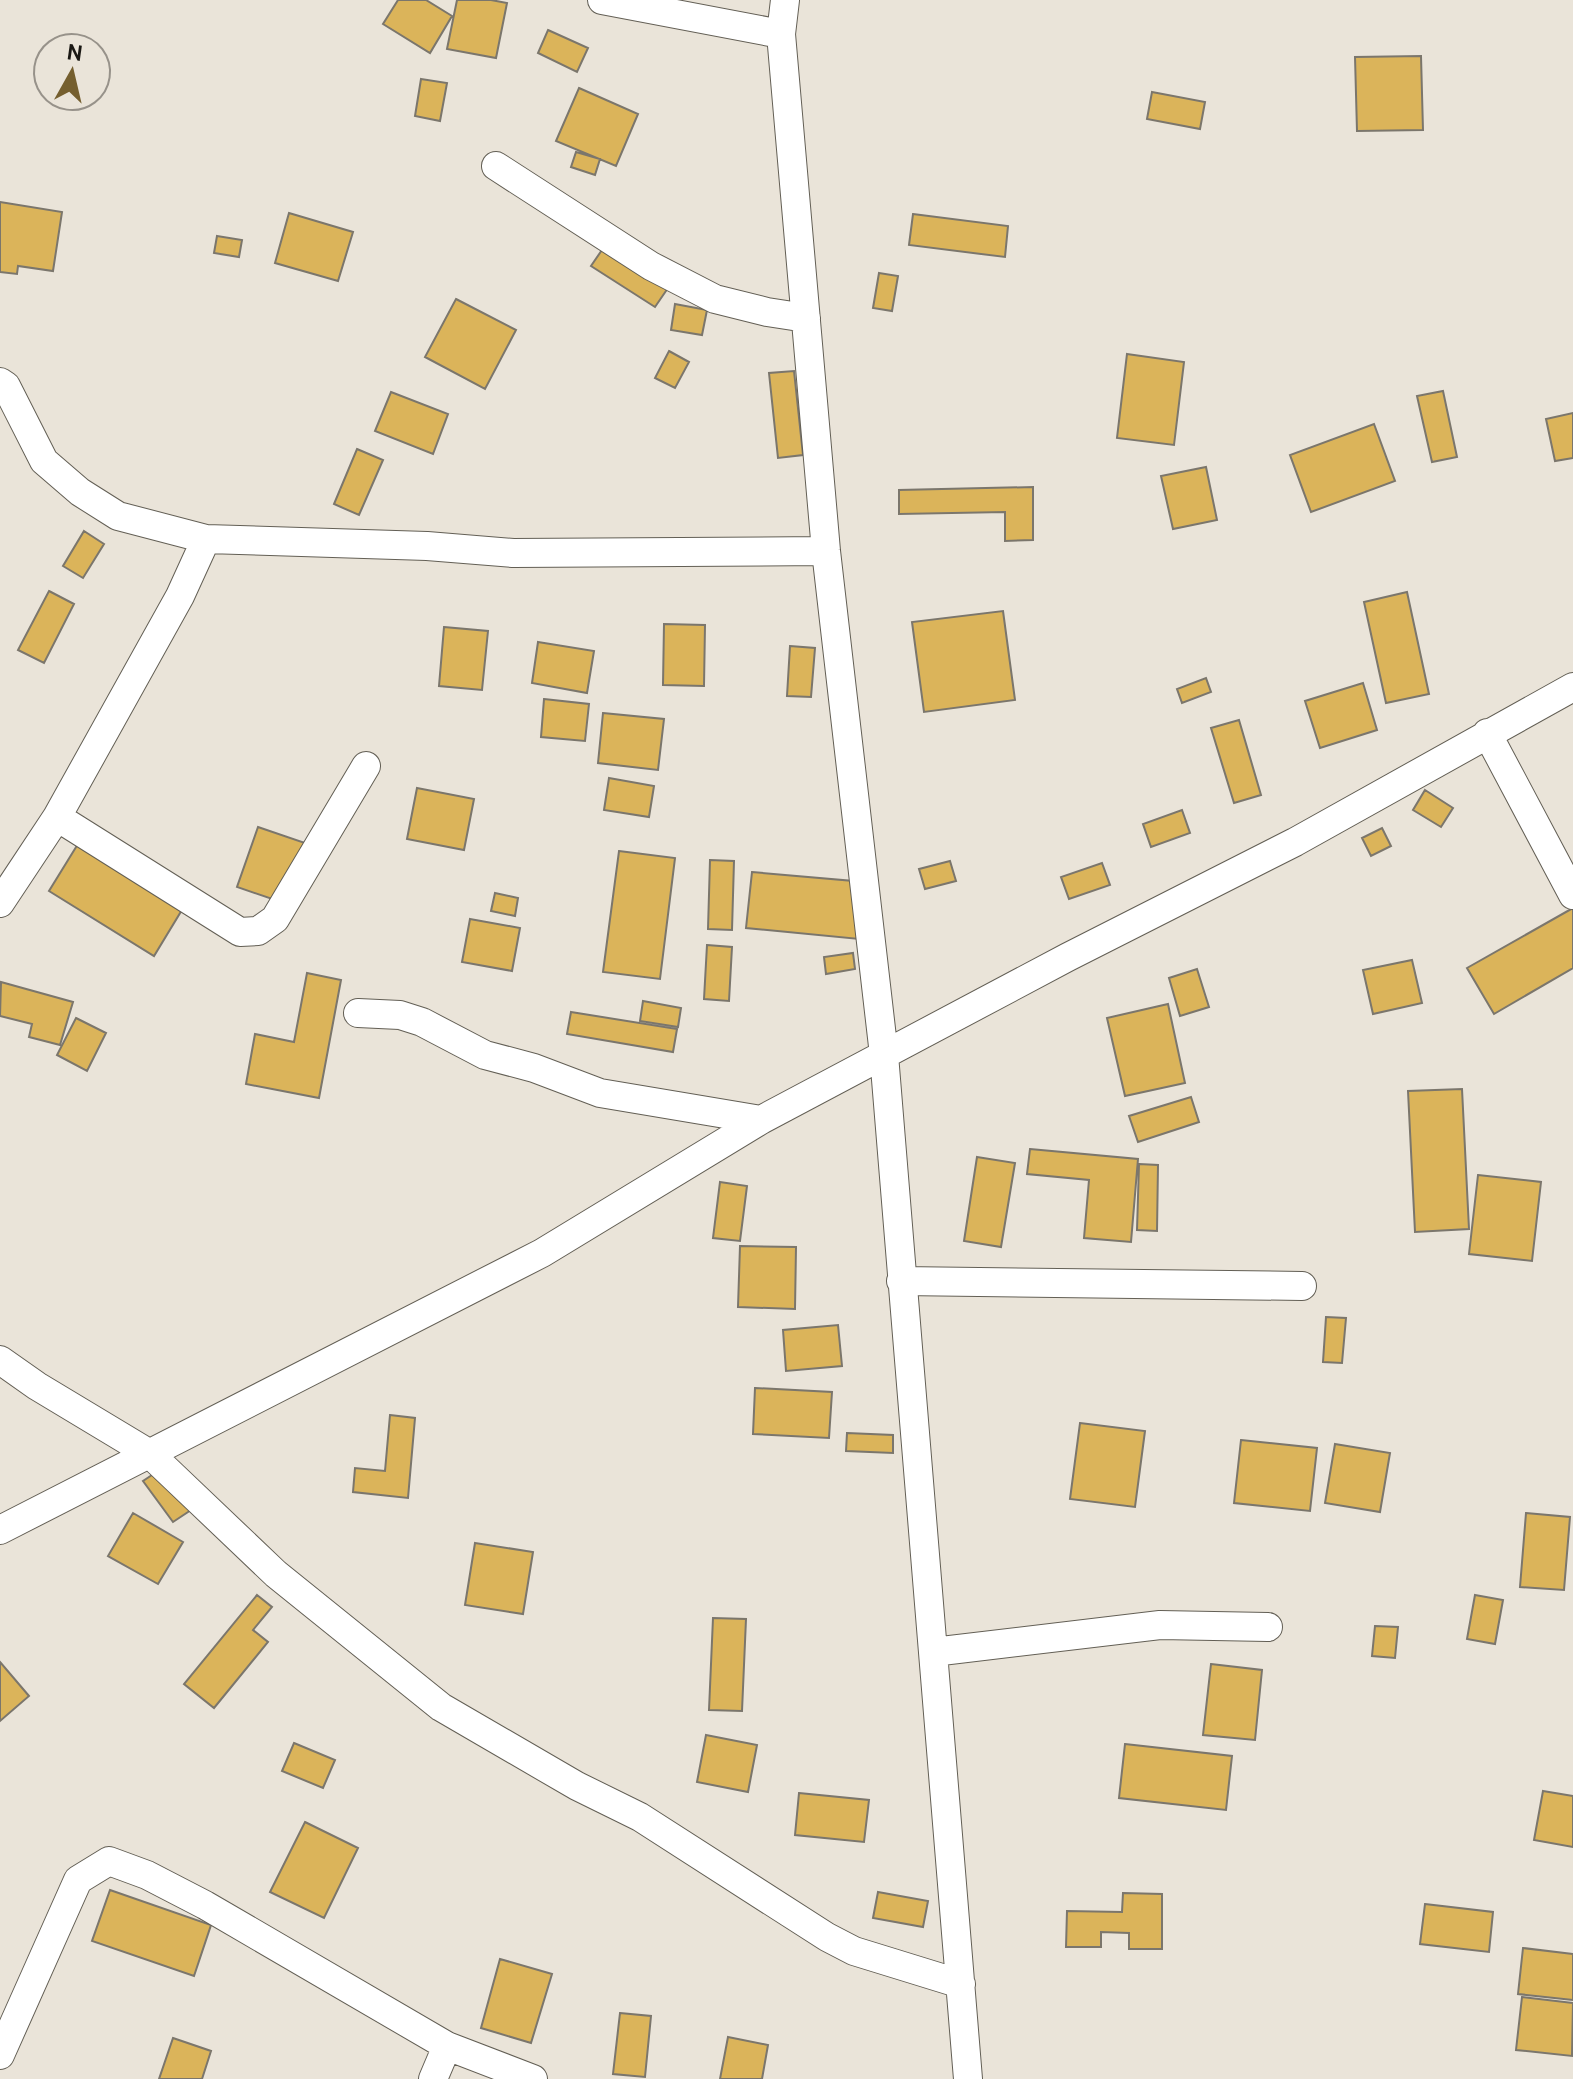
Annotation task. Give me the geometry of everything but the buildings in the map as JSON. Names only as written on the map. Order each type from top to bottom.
[{"type":"street","points":[[602,0],[781,34]]},
{"type":"street","points":[[785,0],[781,34],[826,551],[884,1055],[968,2079]]},
{"type":"street","points":[[496,166],[651,266],[715,299],[806,318]]},
{"type":"street","points":[[0,382],[6,386],[44,461],[80,492],[118,516],[206,539],[427,546],[513,553],[826,551]]},
{"type":"street","points":[[0,903],[57,817],[180,596],[206,539]]},
{"type":"street","points":[[0,1530],[542,1253],[761,1120],[1295,842],[1573,687]]},
{"type":"street","points":[[1487,733],[1573,895]]},
{"type":"street","points":[[57,817],[240,932],[258,931],[275,919],[366,766]]},
{"type":"street","points":[[358,1013],[400,1015],[422,1022],[485,1055],[534,1068],[600,1093],[761,1120]]},
{"type":"street","points":[[901,1281],[1302,1286]]},
{"type":"street","points":[[0,1360],[150,1454],[276,1574],[441,1707],[577,1786],[640,1817],[827,1937],[854,1951],[961,1984]]},
{"type":"street","points":[[933,1652],[1160,1625],[1268,1627]]},
{"type":"street","points":[[0,2055],[78,1880],[109,1861],[147,1875],[205,1905],[447,2046],[533,2079]]},
{"type":"street","points":[[433,2079],[447,2046]]}]
